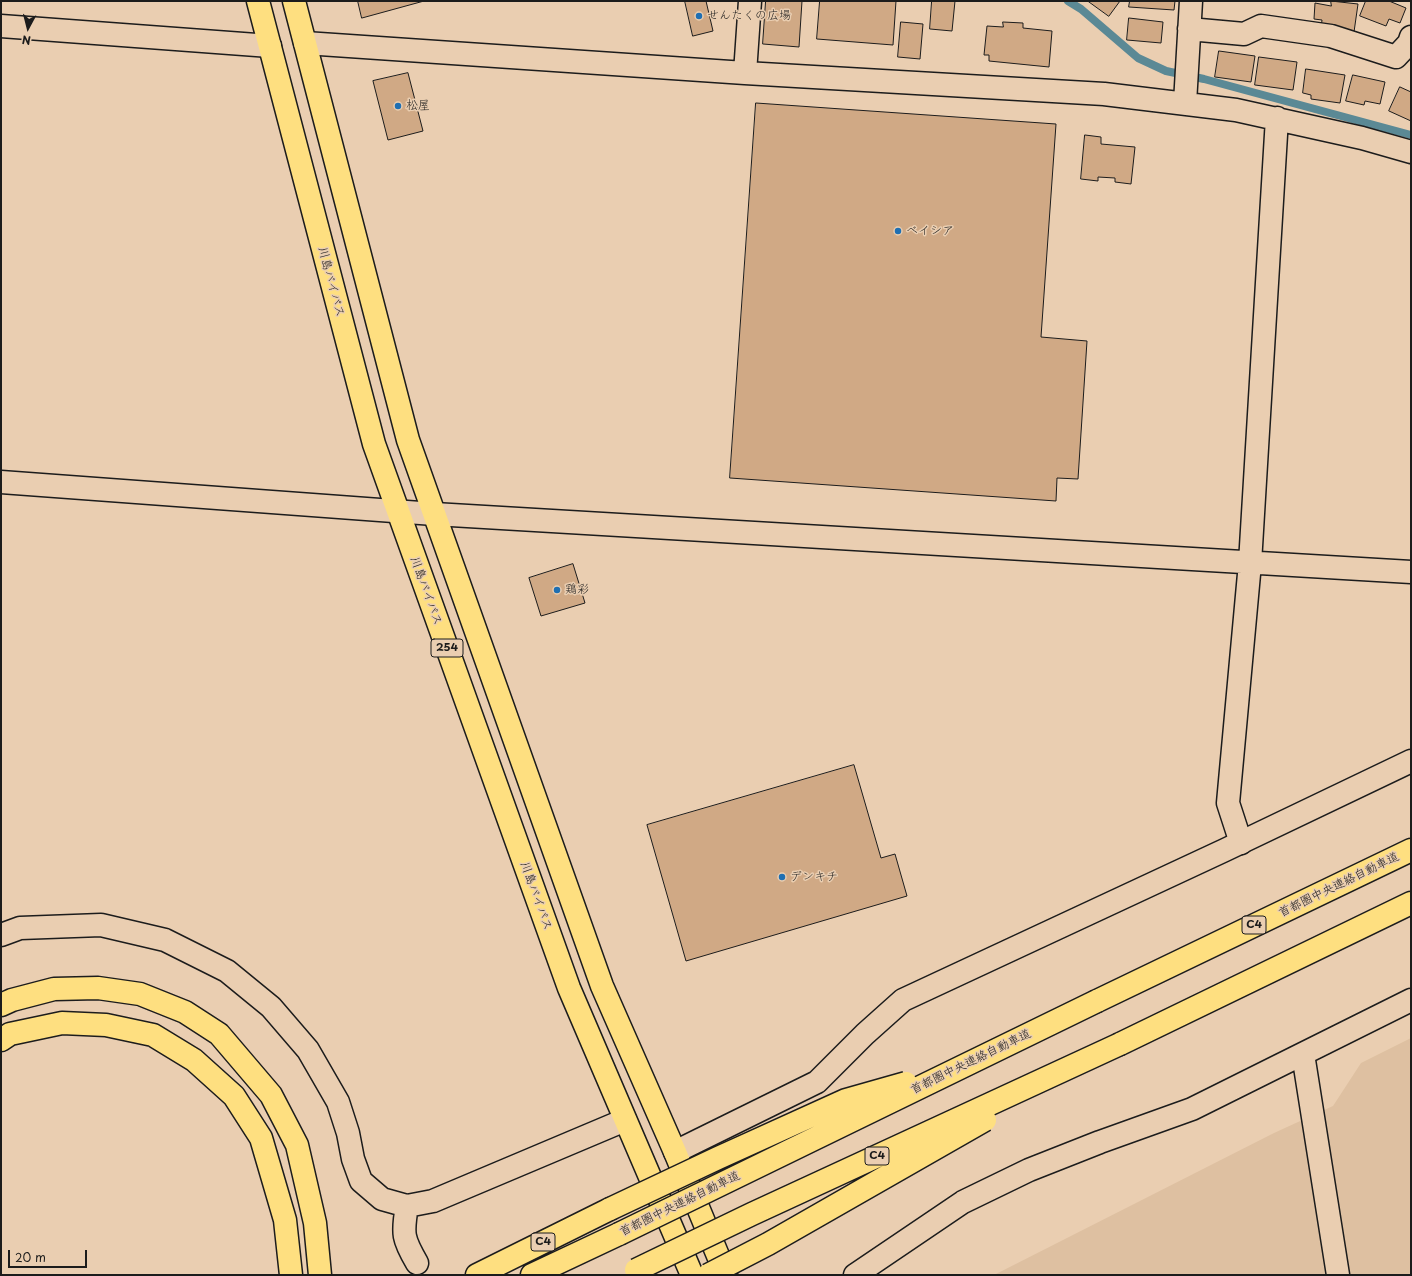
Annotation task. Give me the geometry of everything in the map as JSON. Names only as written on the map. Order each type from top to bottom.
[{"type":"highway","name":"川島バイパス","points":[[258,1],[374,444],[569,988],[692,1275]]},
{"type":"highway","name":"254","points":[[294,1],[408,440],[602,986],[675,1152],[726,1275]]},
{"type":"highway","name":"首都圏中央連絡自動車道","points":[[532,1275],[1411,850]]},
{"type":"highway","name":"C4","points":[[631,1273],[752,1214],[1120,1044],[1411,903]]},
{"type":"highway","points":[[1,1005],[12,1000],[54,989],[98,988],[140,994],[185,1012],[219,1034],[271,1095],[297,1145],[315,1223],[320,1275]]},
{"type":"highway","points":[[1,1040],[10,1034],[62,1023],[106,1025],[153,1035],[194,1060],[234,1096],[261,1138],[285,1220],[291,1275]]},
{"type":"highway","points":[[708,1275],[768,1244],[1120,1044]]},
{"type":"highway","name":"C4","points":[[477,1275],[610,1209],[846,1100],[959,1068]]},
{"type":"street","points":[[745,72],[750,1]]},
{"type":"street","points":[[1185,103],[1191,1]]},
{"type":"street","points":[[1,26],[270,46]]},
{"type":"street","points":[[1190,29],[1244,34],[1261,26],[1331,36],[1396,57],[1409,43],[1411,37]]},
{"type":"street","points":[[305,43],[1104,94],[1236,110],[1362,138],[1411,152]]},
{"type":"street","points":[[1241,842],[1228,803],[1250,563],[1277,118]]},
{"type":"street","points":[[1,482],[397,510],[434,514],[1411,572]]},
{"type":"street","points":[[675,1152],[817,1082],[865,1034],[903,1000],[1411,761]]},
{"type":"street","points":[[1,935],[20,928],[101,925],[165,940],[227,971],[271,1007],[308,1050],[338,1102],[348,1133],[353,1159],[361,1181],[382,1199],[407,1206],[433,1201],[625,1120]]},
{"type":"street","points":[[855,1275],[964,1202],[1029,1170],[1100,1142],[1192,1109],[1411,1000]]},
{"type":"street","points":[[1303,1054],[1338,1275]]},
{"type":"street","points":[[407,1206],[404,1225],[404,1238],[417,1264]]},
{"type":"shaded area","points":[[1411,1038],[1411,1275],[994,1275],[1274,1133],[1333,1106],[1361,1063]]},
{"type":"building","points":[[358,1],[424,1],[362,18]]},
{"type":"building","name":"せんたくの広場","points":[[685,1],[706,1],[713,31],[693,36]]},
{"type":"building","points":[[766,1],[802,1],[799,47],[763,44]]},
{"type":"building","points":[[820,1],[896,1],[893,45],[817,39]]},
{"type":"building","points":[[932,1],[955,1],[952,31],[930,29]]},
{"type":"building","points":[[1088,1],[1120,1],[1109,16]]},
{"type":"building","points":[[1130,1],[1175,1],[1174,10],[1129,7]]},
{"type":"building","points":[[1331,1],[1358,4],[1354,32],[1321,28],[1322,20],[1314,19],[1315,3],[1331,6]]},
{"type":"building","points":[[1366,1],[1389,1],[1406,8],[1400,23],[1389,19],[1386,26],[1360,16]]},
{"type":"building","points":[[1129,18],[1163,22],[1161,43],[1127,40]]},
{"type":"building","points":[[901,22],[923,24],[920,59],[898,57]]},
{"type":"building","points":[[1003,22],[1023,23],[1023,28],[1052,31],[1049,67],[989,61],[989,55],[984,55],[987,26],[1003,27]]},
{"type":"building","points":[[1219,51],[1255,56],[1251,82],[1215,77]]},
{"type":"building","points":[[1259,57],[1297,62],[1293,90],[1255,85]]},
{"type":"building","points":[[1306,69],[1345,75],[1340,103],[1311,99],[1311,95],[1303,93]]},
{"type":"building","name":"松屋","points":[[408,73],[423,131],[388,140],[373,81]]},
{"type":"building","points":[[1353,75],[1385,82],[1380,104],[1365,101],[1364,105],[1346,101]]},
{"type":"building","points":[[1400,87],[1411,92],[1411,121],[1389,111]]},
{"type":"building","name":"ベイシア","points":[[756,103],[1056,124],[1041,337],[1087,341],[1078,479],[1057,478],[1056,501],[730,478]]},
{"type":"building","points":[[1085,135],[1101,137],[1101,144],[1135,147],[1131,184],[1115,182],[1115,178],[1098,177],[1098,181],[1081,179]]},
{"type":"building","name":"鶏彩","points":[[573,564],[585,603],[541,616],[529,578]]},
{"type":"building","name":"デンキチ","points":[[854,765],[881,858],[895,854],[907,896],[686,961],[647,825]]},
{"type":"waterway","points":[[1068,1],[1081,9],[1138,58],[1166,71],[1204,79],[1411,135]]},
{"type":"place","name":"せんたくの広場","points":[[699,16]]},
{"type":"place","name":"松屋","points":[[398,106]]},
{"type":"place","name":"ベイシア","points":[[898,231]]},
{"type":"place","name":"鶏彩","points":[[557,590]]},
{"type":"place","name":"デンキチ","points":[[782,877]]}]
